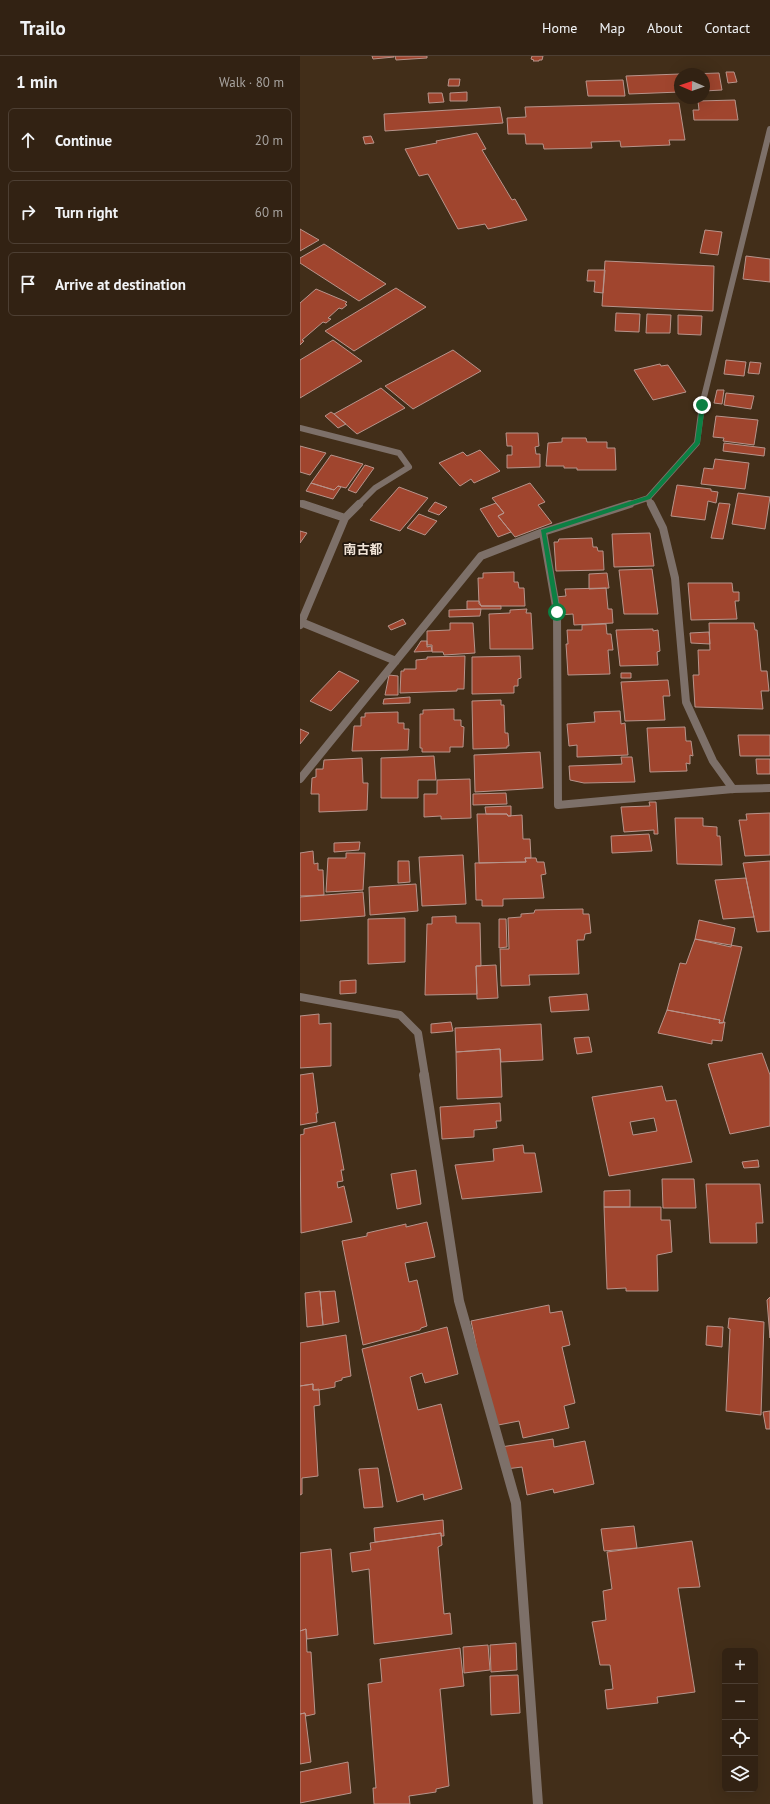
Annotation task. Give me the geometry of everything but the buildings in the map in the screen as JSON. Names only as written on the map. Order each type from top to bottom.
[{"type":"street","points":[[300,779],[481,556],[543,532],[648,498],[697,443],[702,405],[770,129]]},
{"type":"street","points":[[300,428],[399,453],[409,467],[375,488],[345,518],[301,624],[396,661]]},
{"type":"street","points":[[648,498],[663,528],[676,578],[686,702],[713,761],[734,789]]},
{"type":"street","points":[[300,504],[345,518]]},
{"type":"street","points":[[543,532],[557,612],[558,805],[734,789],[770,788]]},
{"type":"street","points":[[300,997],[400,1015],[418,1033],[459,1301],[516,1503],[538,1804]]},
{"type":"district","name":"南古都","points":[[363,549]]},
{"type":"route","points":[[557,612],[543,532],[648,498],[697,443],[702,405]]}]
